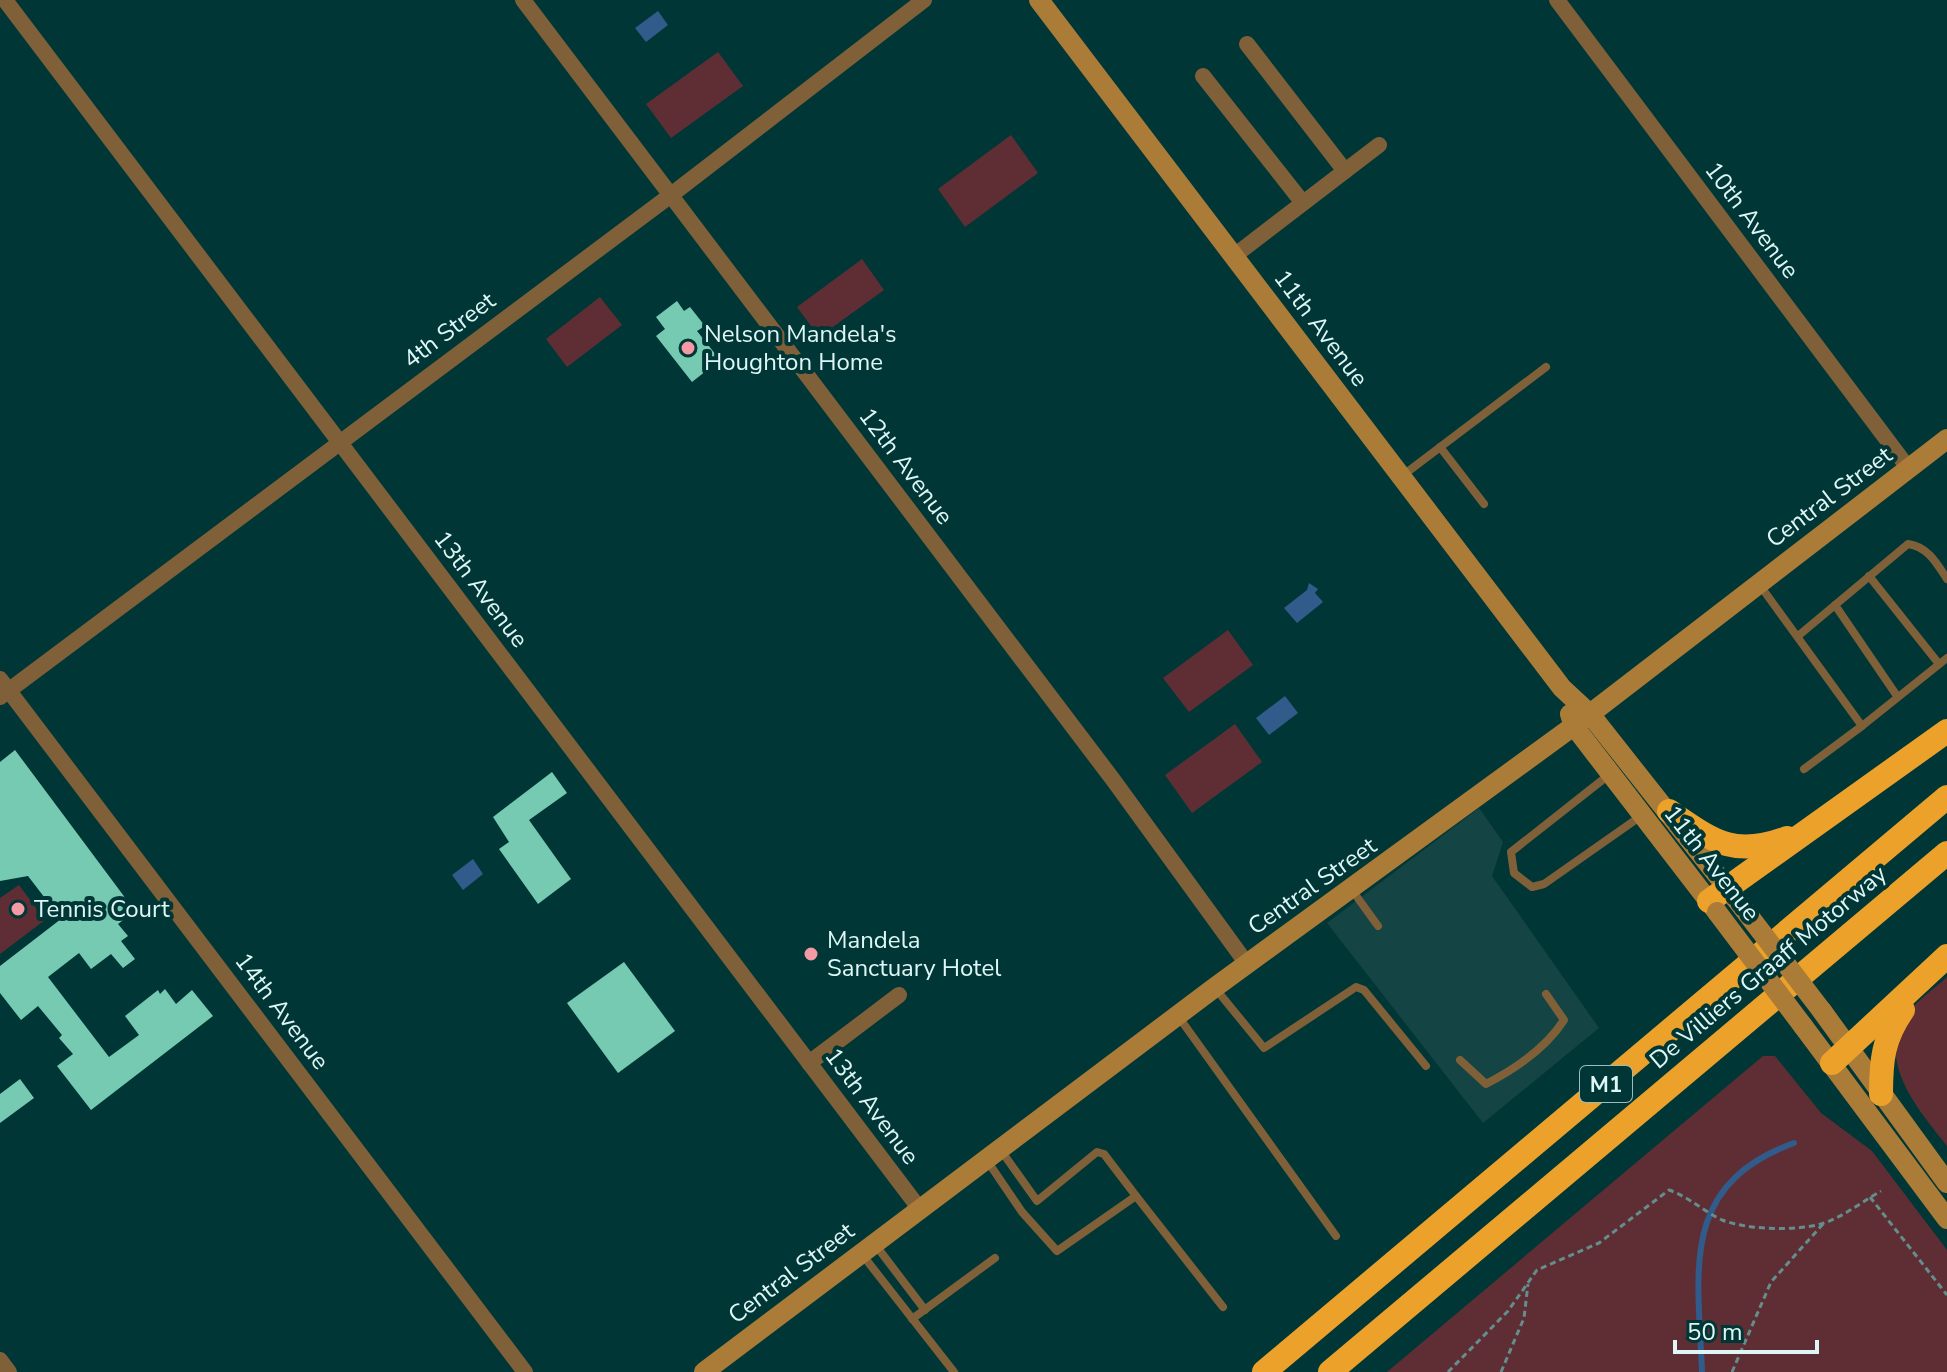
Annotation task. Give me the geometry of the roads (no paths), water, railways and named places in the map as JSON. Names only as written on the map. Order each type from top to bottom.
[{"type":"highway","points":[[1722,900],[1805,831],[1947,731]]},
{"type":"highway","name":"M1","points":[[1264,1372],[1947,797]]},
{"type":"highway","points":[[1669,811],[1725,846],[1767,845],[1805,831]]},
{"type":"highway","name":"De Villiers Graaff Motorway","points":[[1330,1372],[1947,853]]},
{"type":"highway","points":[[1840,1056],[1946,958]]},
{"type":"highway","points":[[1881,1094],[1882,1052],[1889,1031],[1946,958]]},
{"type":"main road","name":"11th Avenue","points":[[1039,0],[1562,688],[1610,774],[1641,815],[1822,1011],[1840,1056],[1947,1219]]},
{"type":"main road","name":"Central Street","points":[[704,1372],[1214,988],[1582,720],[1947,439]]},
{"type":"main road","name":"11th Avenue","points":[[1582,720],[1669,811],[1803,1026],[1881,1094],[1947,1183]]},
{"type":"street","name":"13th Avenue","points":[[5,0],[919,1208]]},
{"type":"street","name":"12th Avenue","points":[[523,0],[1114,781],[1247,964]]},
{"type":"street","name":"4th Street","points":[[3,689],[671,195],[924,0]]},
{"type":"street","name":"10th Avenue","points":[[1557,0],[1909,469]]},
{"type":"street","points":[[1247,44],[1345,171]]},
{"type":"street","points":[[1203,76],[1303,203]]},
{"type":"street","points":[[1234,256],[1379,145]]},
{"type":"street","name":"14th Avenue","points":[[3,689],[525,1372]]},
{"type":"street","points":[[809,1063],[899,995]]},
{"type":"street","points":[[0,1360],[9,1372]]},
{"type":"lane","points":[[1401,476],[1546,367]]},
{"type":"lane","points":[[1440,447],[1484,504]]},
{"type":"lane","points":[[1798,636],[1908,544],[1920,546],[1931,555],[1947,579]]},
{"type":"lane","points":[[1804,769],[1943,661],[1869,576]]},
{"type":"lane","points":[[1759,583],[1862,726]]},
{"type":"lane","points":[[1835,605],[1897,696]]},
{"type":"lane","points":[[1610,774],[1511,852],[1514,873],[1532,887],[1544,884],[1641,815]]},
{"type":"lane","points":[[1352,890],[1378,926]]},
{"type":"lane","points":[[1214,988],[1264,1048],[1356,987],[1364,990],[1426,1066]]},
{"type":"lane","points":[[1460,1060],[1486,1084],[1504,1075],[1545,1043],[1564,1020],[1546,994]]},
{"type":"lane","points":[[1178,1015],[1336,1236]]},
{"type":"lane","points":[[1022,1212],[1097,1152],[1104,1154],[1223,1307]]},
{"type":"lane","points":[[992,1153],[1037,1201]]},
{"type":"lane","points":[[992,1153],[1022,1212],[1057,1251],[1136,1196]]},
{"type":"lane","points":[[867,1247],[925,1310]]},
{"type":"lane","points":[[867,1247],[912,1319],[954,1372]]},
{"type":"lane","points":[[912,1319],[995,1258]]},
{"type":"water","points":[[658,11],[668,25],[646,42],[635,28]]},
{"type":"water","points":[[1309,583],[1318,589],[1315,593],[1323,602],[1297,623],[1284,608],[1307,590]]},
{"type":"water","points":[[1285,696],[1298,713],[1269,735],[1256,718]]},
{"type":"water","points":[[473,859],[483,874],[463,890],[452,875]]},
{"type":"waterway","points":[[1702,1372],[1699,1266],[1703,1235],[1713,1207],[1731,1182],[1757,1161],[1794,1143]]},
{"type":"place","name":"Nelson Mandela's Houghton Home","points":[[688,348]]},
{"type":"place","name":"Tennis Court","points":[[18,909]]},
{"type":"place","name":"Mandela Sanctuary Hotel","points":[[811,954]]}]
